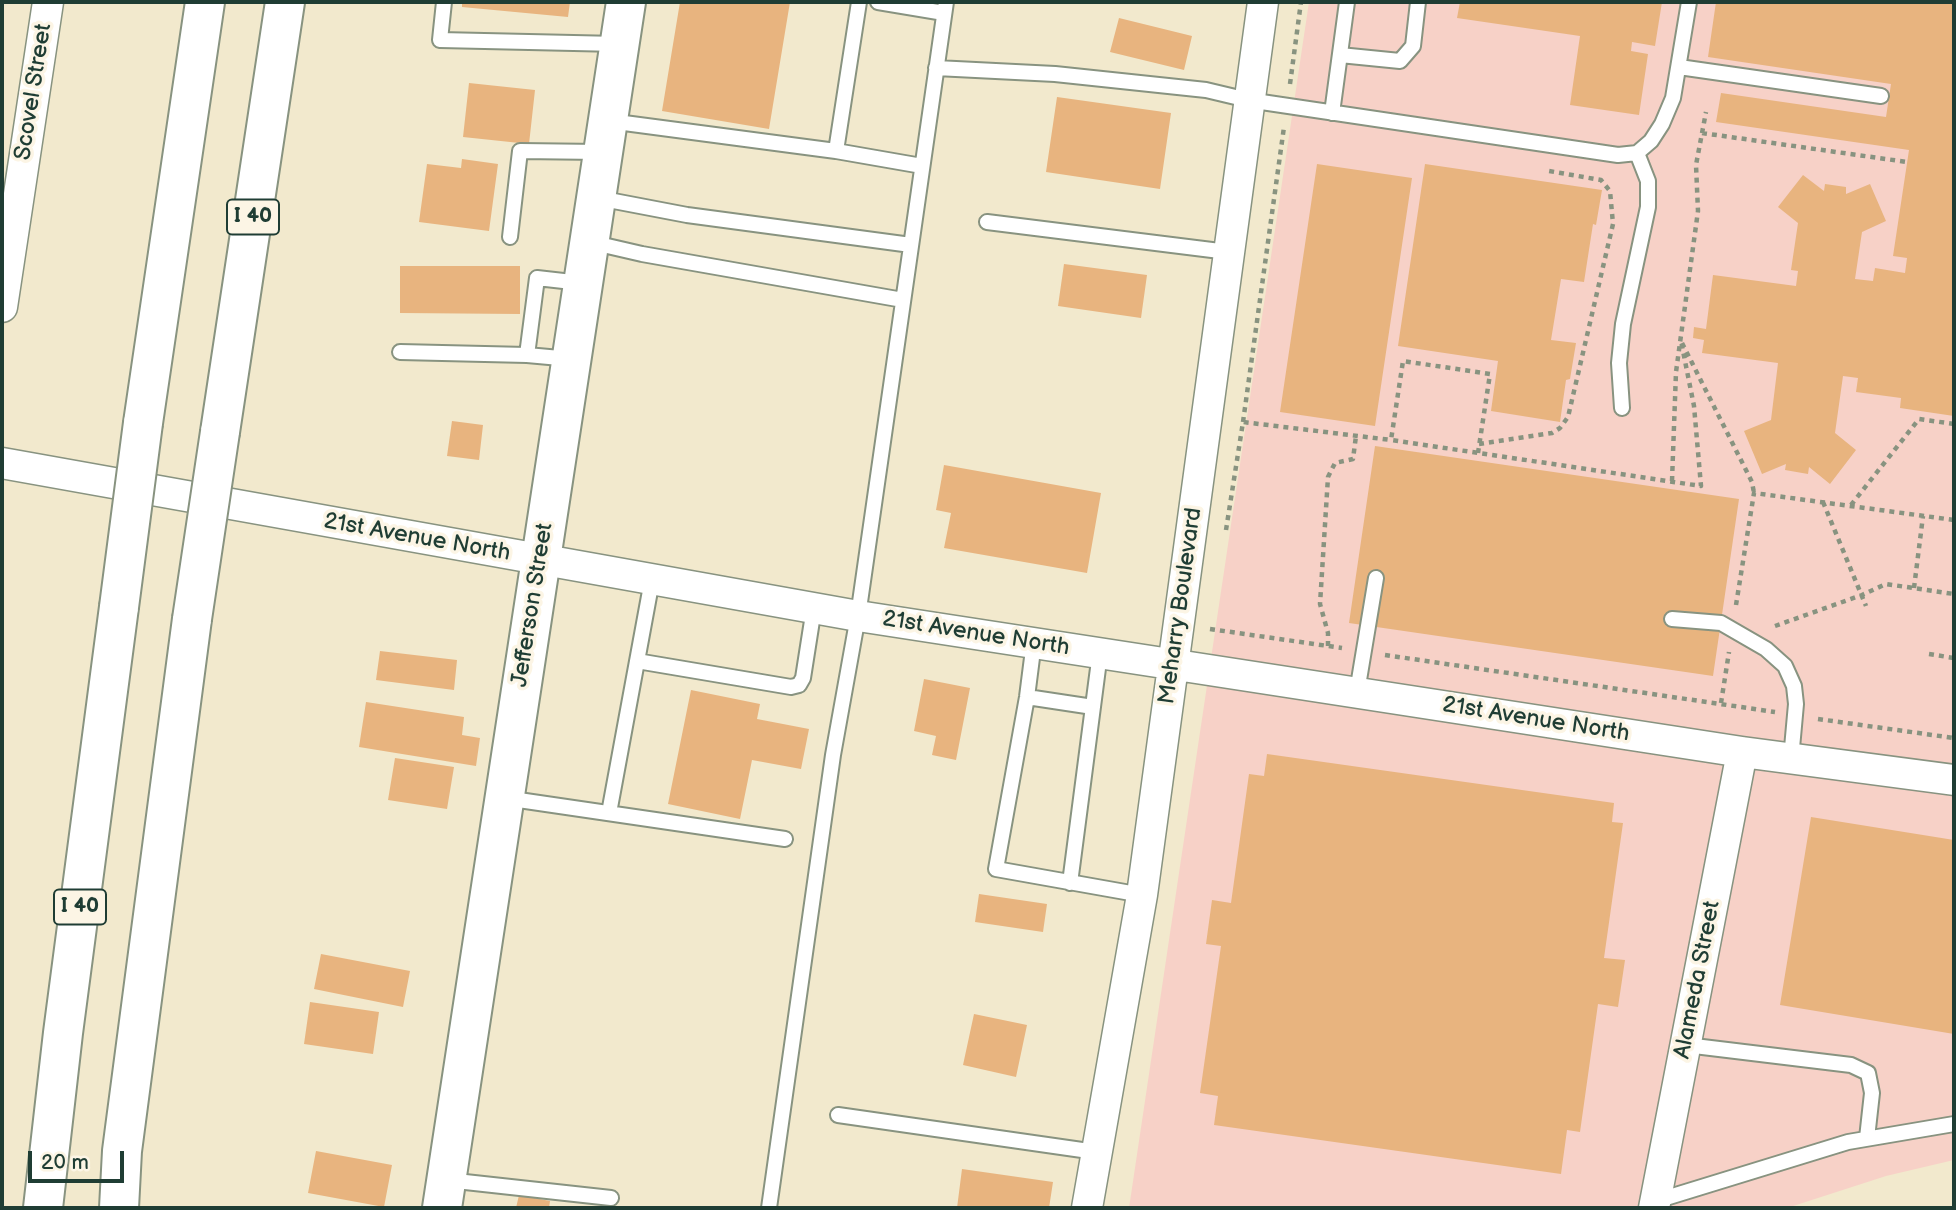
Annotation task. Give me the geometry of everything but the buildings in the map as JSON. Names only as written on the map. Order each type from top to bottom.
[{"type":"main road","name":"I 40","points":[[43,1208],[63,1033],[143,423],[205,2]]},
{"type":"main road","name":"I 40","points":[[119,1208],[126,1124],[192,620],[285,2]]},
{"type":"main road","name":"Jefferson Street","points":[[444,1194],[626,2]]},
{"type":"street","name":"Scovel Street","points":[[2,307],[48,2]]},
{"type":"street","name":"Meharry Boulevard","points":[[1087,1208],[1142,895],[1263,2]]},
{"type":"street","name":"21st Avenue North","points":[[2,463],[858,616],[1742,752],[1954,780]]},
{"type":"street","name":"Alameda Street","points":[[1655,1204],[1742,752]]},
{"type":"lane","points":[[444,2],[440,40],[619,44]]},
{"type":"lane","points":[[836,151],[859,2]]},
{"type":"lane","points":[[769,1208],[831,769],[858,616],[945,7],[878,2]]},
{"type":"lane","points":[[1332,113],[1347,2]]},
{"type":"lane","points":[[1340,55],[1401,61],[1413,46],[1418,2]]},
{"type":"lane","points":[[936,68],[1055,74],[1206,90],[1248,100],[1618,155],[1637,153],[1651,141],[1662,124],[1673,97],[1689,2]]},
{"type":"lane","points":[[1679,67],[1881,96]]},
{"type":"lane","points":[[510,237],[520,151],[605,137],[836,151],[922,166]]},
{"type":"lane","points":[[1622,408],[1619,363],[1623,324],[1648,207],[1648,181],[1637,153]]},
{"type":"lane","points":[[596,197],[687,215],[911,245]]},
{"type":"lane","points":[[987,222],[1228,252]]},
{"type":"lane","points":[[589,242],[642,254],[903,300]]},
{"type":"lane","points":[[527,355],[537,278],[582,283]]},
{"type":"lane","points":[[400,352],[527,355],[571,359]]},
{"type":"lane","points":[[1357,692],[1376,578]]},
{"type":"lane","points":[[609,813],[652,580]]},
{"type":"lane","points":[[637,661],[791,687],[799,685],[803,678],[814,608]]},
{"type":"lane","points":[[1672,619],[1721,623],[1747,636],[1785,666],[1794,685],[1796,715],[1791,759]]},
{"type":"lane","points":[[1034,642],[1027,697],[996,869],[1142,895]]},
{"type":"lane","points":[[1070,883],[1100,653]]},
{"type":"lane","points":[[1027,697],[1093,707]]},
{"type":"lane","points":[[503,798],[785,839]]},
{"type":"lane","points":[[1686,1045],[1851,1065],[1868,1073],[1872,1093],[1867,1138]]},
{"type":"lane","points":[[838,1115],[1096,1152]]},
{"type":"lane","points":[[1655,1204],[1848,1142],[1954,1124]]},
{"type":"lane","points":[[444,1194],[611,1198]]},
{"type":"path","points":[[1224,539],[1243,422],[1301,2]]},
{"type":"path","points":[[1672,481],[1676,372],[1698,211],[1696,165],[1706,112]]},
{"type":"path","points":[[1284,127],[1297,129]]},
{"type":"path","points":[[1702,132],[1907,162]]},
{"type":"path","points":[[1479,444],[1552,433],[1560,428],[1568,417],[1614,224],[1610,191],[1601,180],[1540,170]]},
{"type":"path","points":[[1243,422],[1391,440],[1701,485],[1694,406],[1681,341]]},
{"type":"path","points":[[1681,341],[1752,482],[1754,493],[1721,703]]},
{"type":"path","points":[[1391,440],[1403,361],[1490,374],[1478,453]]},
{"type":"path","points":[[1851,506],[1919,419],[1954,424]]},
{"type":"path","points":[[1328,646],[1328,633],[1320,604],[1328,477],[1335,463],[1353,459],[1356,436]]},
{"type":"path","points":[[1754,493],[1954,520]]},
{"type":"path","points":[[1823,502],[1866,606]]},
{"type":"path","points":[[1914,588],[1923,516]]},
{"type":"path","points":[[1747,636],[1886,584],[1954,594]]},
{"type":"path","points":[[1212,617],[1209,630],[1954,738]]},
{"type":"path","points":[[1929,654],[1954,657]]},
{"type":"shaded area","points":[[1309,2],[1954,2],[1954,1160],[1886,1176],[1787,1208],[1129,1208]]}]
